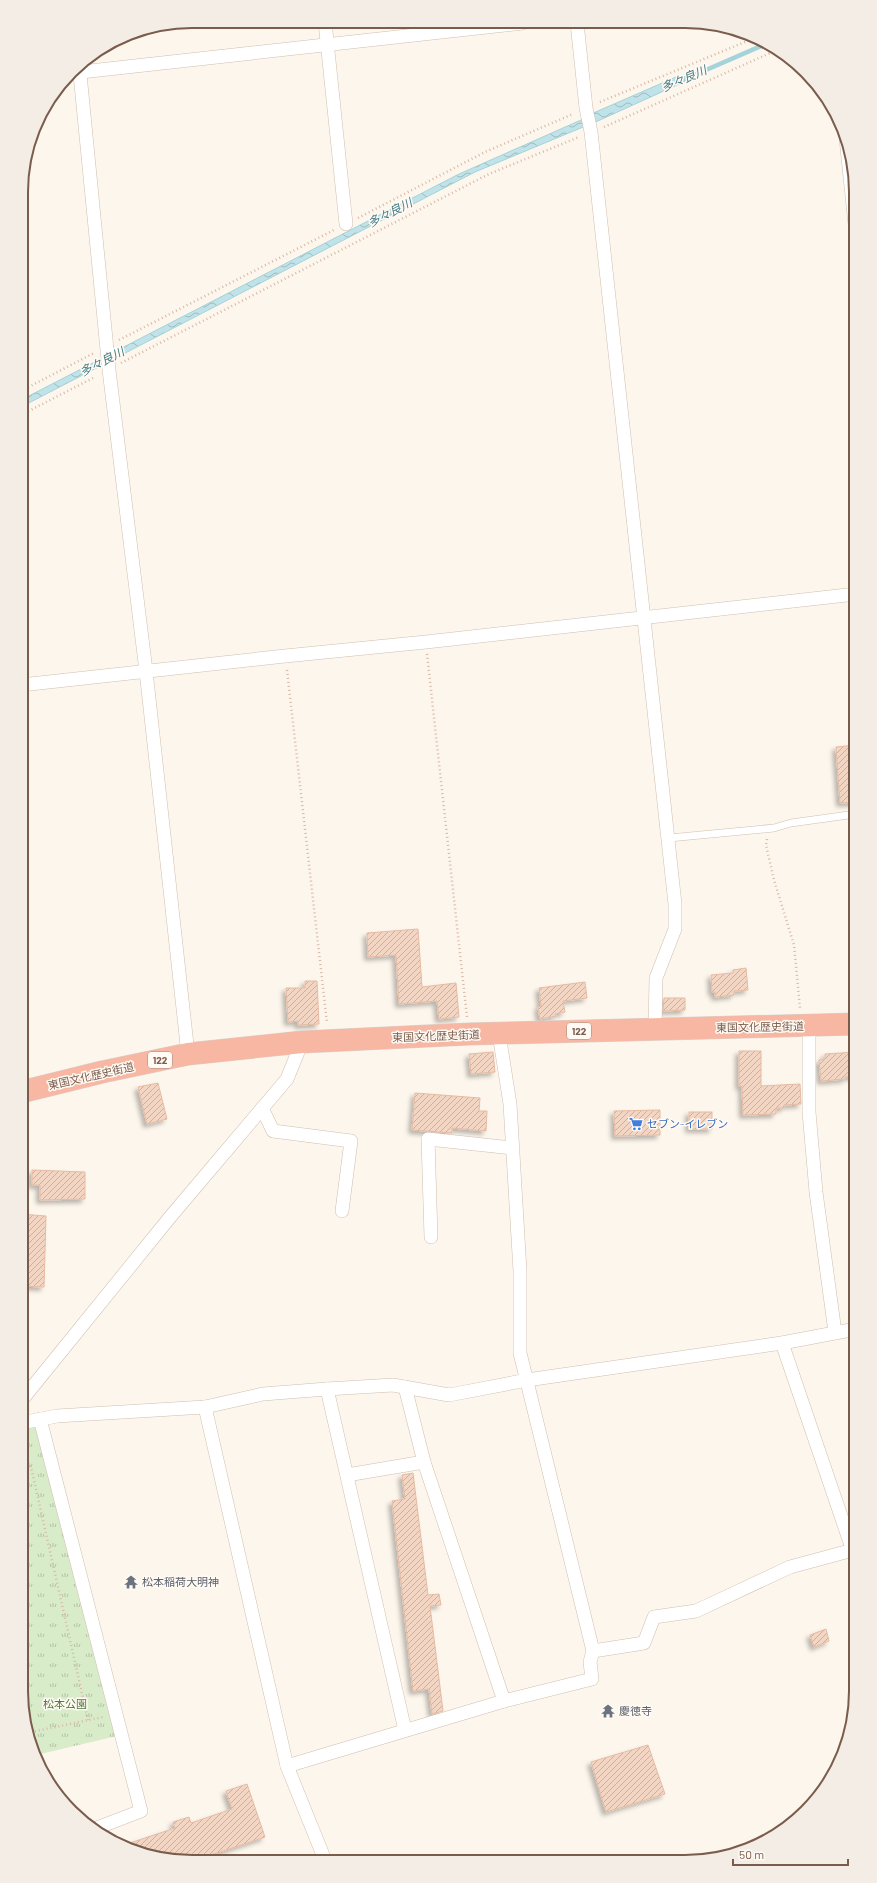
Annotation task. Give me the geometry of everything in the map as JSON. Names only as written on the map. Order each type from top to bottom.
[{"type":"highway","name":"東国文化歴史街道","points":[[28,1090],[102,1072],[188,1054],[302,1042],[468,1034],[849,1024]]},
{"type":"street","points":[[326,28],[346,224]]},
{"type":"street","points":[[84,69],[328,45],[479,28]]},
{"type":"street","points":[[578,28],[586,108],[591,132],[675,904],[675,929],[656,978],[655,1029]]},
{"type":"street","points":[[78,75],[109,370],[146,671],[188,1054]]},
{"type":"street","points":[[28,684],[849,595]]},
{"type":"street","points":[[805,1026],[816,1192],[835,1332]]},
{"type":"street","points":[[287,1766],[504,1701],[592,1679],[590,1662],[593,1651],[520,1353],[520,1271],[510,1104],[499,1034]]},
{"type":"street","points":[[28,1391],[171,1216],[287,1079],[302,1042]]},
{"type":"street","points":[[262,1108],[273,1131],[351,1141],[342,1211]]},
{"type":"street","points":[[431,1237],[428,1139],[512,1148]]},
{"type":"street","points":[[28,1422],[57,1416],[205,1406],[263,1394],[327,1389],[393,1385],[449,1395],[527,1380],[782,1343],[849,1330]]},
{"type":"street","points":[[782,1343],[849,1539]]},
{"type":"street","points":[[405,1387],[424,1462],[504,1701]]},
{"type":"street","points":[[327,1389],[405,1730]]},
{"type":"street","points":[[205,1406],[287,1766],[323,1855]]},
{"type":"street","points":[[40,1419],[141,1811],[100,1827]]},
{"type":"street","points":[[347,1475],[424,1462]]},
{"type":"street","points":[[593,1651],[644,1643],[654,1617],[696,1611],[790,1567],[849,1555]]},
{"type":"lane","points":[[845,156],[849,196]]},
{"type":"lane","points":[[669,838],[768,828],[849,815]]},
{"type":"path","points":[[586,108],[750,41]]},
{"type":"path","points":[[28,411],[489,174],[591,132],[771,53]]},
{"type":"path","points":[[28,387],[107,346]]},
{"type":"path","points":[[426,642],[468,1034]]},
{"type":"path","points":[[285,656],[329,1040]]},
{"type":"path","points":[[768,828],[766,846],[794,945],[805,1026]]},
{"type":"path","points":[[28,1464],[31,1467],[88,1720]]},
{"type":"path","points":[[34,1732],[104,1716]]},
{"type":"green space","name":"松本公園","points":[[36,1420],[117,1736],[40,1754],[31,1723],[28,1702],[28,1422]]},
{"type":"water","points":[[686,76],[688,80],[600,120],[475,172],[28,403],[28,396],[459,174],[676,77],[679,79]]},
{"type":"building","points":[[849,746],[849,802],[840,803],[836,747]]},
{"type":"building","points":[[418,929],[422,987],[456,983],[459,1017],[439,1019],[437,1001],[399,1004],[396,955],[368,957],[367,933]]},
{"type":"building","points":[[746,968],[748,990],[734,991],[734,995],[715,997],[715,992],[712,992],[711,975],[733,973],[733,970]]},
{"type":"building","points":[[305,981],[317,981],[319,1024],[298,1025],[298,1021],[288,1022],[286,988],[305,988]]},
{"type":"building","points":[[585,982],[587,998],[563,1001],[565,1012],[555,1014],[556,1016],[540,1019],[538,1007],[541,1006],[539,988]]},
{"type":"building","points":[[664,998],[685,998],[685,1010],[663,1011]]},
{"type":"building","points":[[739,1051],[761,1051],[761,1086],[800,1084],[801,1104],[784,1105],[784,1108],[776,1108],[776,1114],[743,1115],[742,1086],[739,1086]]},
{"type":"building","points":[[493,1052],[495,1072],[471,1074],[469,1054]]},
{"type":"building","points":[[849,1052],[849,1077],[845,1077],[845,1079],[821,1081],[819,1060],[825,1059],[825,1054]]},
{"type":"building","points":[[158,1083],[167,1119],[147,1124],[138,1087]]},
{"type":"building","points":[[415,1093],[480,1098],[479,1111],[487,1111],[486,1131],[452,1128],[452,1133],[412,1130]]},
{"type":"building","points":[[660,1110],[660,1135],[615,1136],[614,1111]]},
{"type":"building","points":[[689,1112],[712,1112],[712,1129],[689,1129]]},
{"type":"building","points":[[32,1170],[85,1172],[85,1199],[40,1200],[40,1185],[32,1185]]},
{"type":"building","points":[[28,1215],[46,1216],[44,1287],[28,1286]]},
{"type":"building","points":[[413,1473],[428,1595],[439,1594],[441,1605],[430,1606],[443,1711],[432,1714],[429,1689],[413,1691],[392,1501],[405,1499],[402,1475]]},
{"type":"building","points":[[826,1629],[829,1641],[814,1647],[810,1635]]},
{"type":"building","points":[[648,1745],[665,1794],[606,1812],[591,1762]]},
{"type":"building","points":[[247,1784],[265,1837],[211,1855],[171,1854],[130,1843],[175,1828],[173,1822],[189,1817],[191,1823],[232,1809],[226,1791]]},
{"type":"waterway","name":"多々良川","points":[[683,80],[760,46]]},
{"type":"place","name":"セブン-イレブン","points":[[636,1124]]},
{"type":"place","name":"松本稲荷大明神","points":[[131,1582]]},
{"type":"place","name":"慶徳寺","points":[[608,1711]]}]
